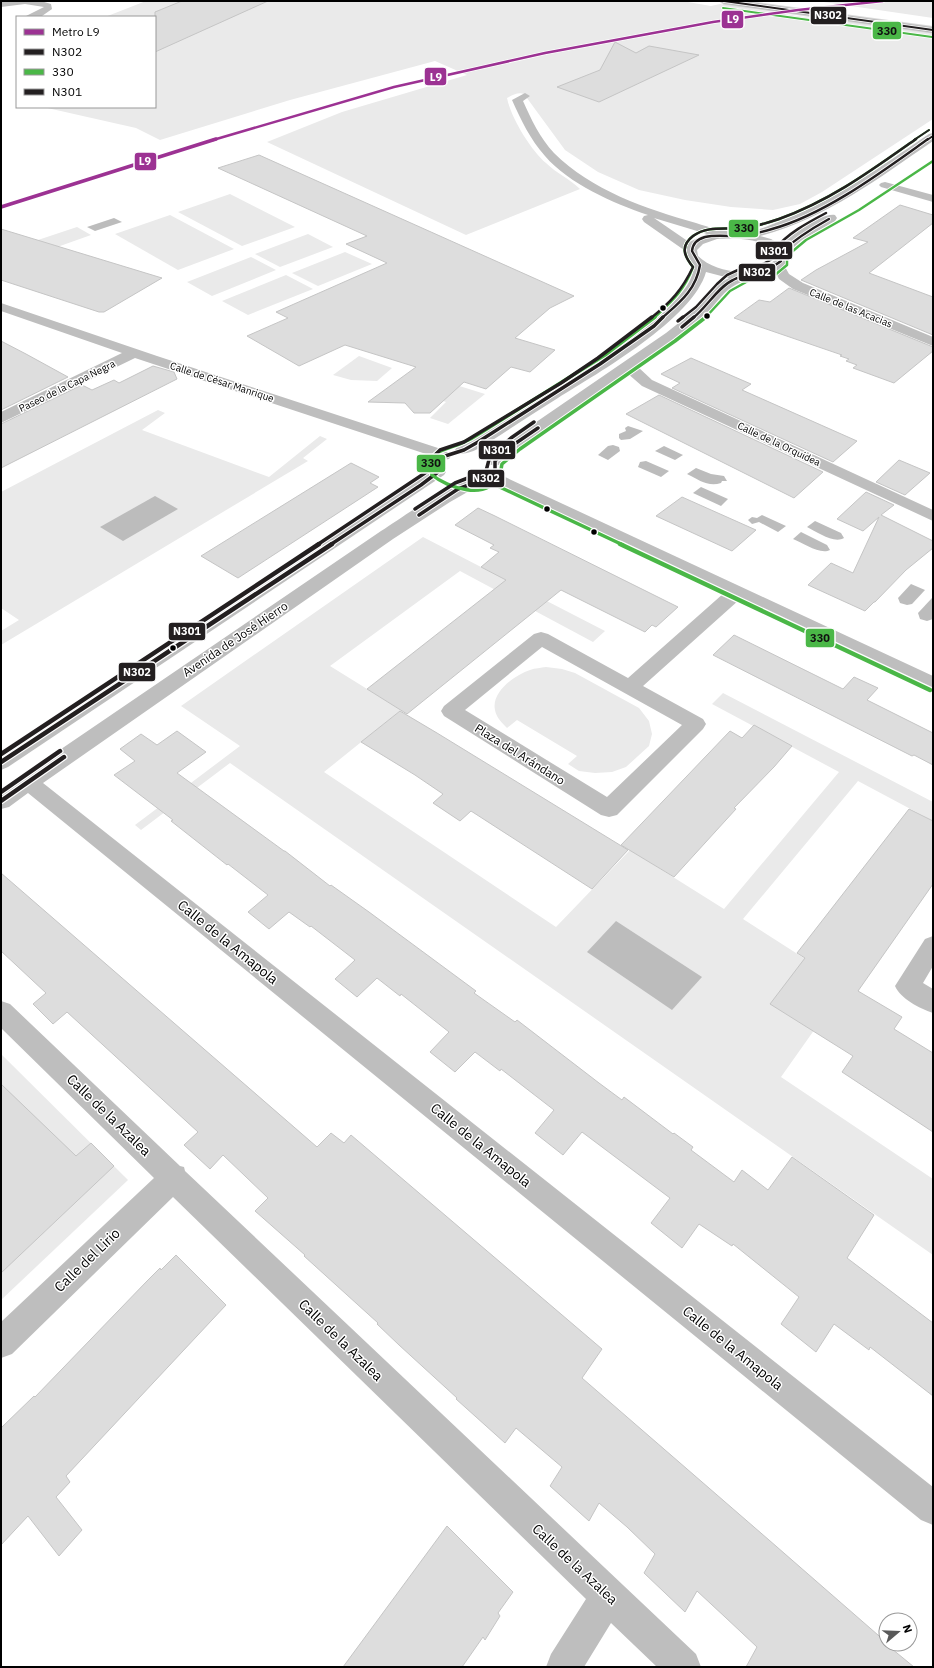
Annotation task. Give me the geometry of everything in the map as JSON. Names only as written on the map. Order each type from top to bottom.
[{"type":"main road","points":[[724,1],[933,30]]},
{"type":"main road","points":[[784,1],[933,22]]},
{"type":"street","points":[[1,4],[33,1],[46,4],[48,6],[48,9],[45,12],[31,16]]},
{"type":"street","points":[[525,96],[517,100],[532,131],[546,151],[572,174],[598,190],[634,206],[691,226],[726,235],[744,236],[759,233],[792,222],[849,192],[933,136]]},
{"type":"street","points":[[726,235],[702,239],[692,245],[691,254],[700,265],[725,273],[746,274],[765,272],[779,259],[788,245],[808,230],[842,212],[933,152]]},
{"type":"street","points":[[885,185],[933,198]]},
{"type":"street","points":[[634,206],[651,222],[691,249]]},
{"type":"street","name":"Calle de las Acacias","points":[[744,236],[771,244],[779,259],[784,276],[798,286],[933,342]]},
{"type":"street","points":[[2,761],[441,464],[581,377],[652,328],[676,308],[690,291],[697,278],[700,265]]},
{"type":"street","points":[[441,464],[450,480],[458,483],[472,483],[485,480],[493,468],[516,443],[630,366],[671,336],[700,313],[726,285],[746,274]]},
{"type":"street","name":"Calle de César Manrique","points":[[1,307],[134,353],[432,451],[441,464]]},
{"type":"street","name":"Paseo de la Capa Negra","points":[[1,418],[134,353]]},
{"type":"street","name":"Calle de la Orquidea","points":[[630,366],[634,372],[647,383],[933,516]]},
{"type":"street","points":[[463,450],[482,452],[490,456],[493,468],[736,592],[933,684]]},
{"type":"street","name":"Avenida de José Hierro","points":[[1,801],[387,535],[444,498],[472,483]]},
{"type":"street","points":[[630,687],[736,592]]},
{"type":"street","name":"Plaza del Arándano","points":[[541,638],[630,687],[696,724],[609,809],[450,711],[541,638]]},
{"type":"street","name":"Calle de la Amapola","points":[[28,782],[933,1508]]},
{"type":"street","points":[[933,946],[907,986],[933,1002]]},
{"type":"street","name":"Calle de la Azalea","points":[[1,1012],[174,1177],[506,1500],[683,1667]]},
{"type":"street","name":"Calle del Lirio","points":[[1,1343],[174,1177]]},
{"type":"street","points":[[564,1667],[608,1595]]},
{"type":"shaded area","points":[[146,1],[682,1],[711,6],[720,4],[810,18],[818,17],[933,34],[933,119],[822,192],[800,204],[773,210],[731,207],[685,200],[639,190],[598,172],[565,150],[524,94],[513,95],[507,98],[509,106],[517,124],[528,142],[550,167],[580,189],[466,235],[267,142],[342,112],[467,75],[435,61],[290,100],[160,140],[136,128],[47,108],[156,108],[156,16],[108,16]]},
{"type":"shaded area","points":[[817,1],[933,1],[933,18]]},
{"type":"shaded area","points":[[230,194],[295,227],[242,246],[178,212]]},
{"type":"shaded area","points":[[170,215],[234,249],[178,270],[115,234]]},
{"type":"shaded area","points":[[114,218],[122,222],[95,231],[87,227]]},
{"type":"shaded area","points":[[77,227],[91,235],[46,251],[32,242]]},
{"type":"shaded area","points":[[308,234],[333,247],[280,267],[255,254]]},
{"type":"shaded area","points":[[345,252],[372,264],[318,286],[292,273]]},
{"type":"shaded area","points":[[251,257],[276,270],[212,296],[187,282]]},
{"type":"shaded area","points":[[286,275],[313,289],[248,315],[222,301]]},
{"type":"shaded area","points":[[359,356],[392,368],[377,381],[351,380],[333,375]]},
{"type":"shaded area","points":[[453,384],[485,394],[448,424],[430,418],[446,402],[435,398]]},
{"type":"shaded area","points":[[158,410],[165,413],[142,430],[269,477],[320,436],[327,439],[303,458],[308,461],[1,645],[1,631],[19,620],[1,608],[1,492]]},
{"type":"shaded area","points":[[628,426],[643,431],[630,439],[621,440],[619,438],[619,434],[626,431],[625,428]]},
{"type":"shaded area","points":[[613,445],[619,447],[620,451],[608,460],[598,455],[608,446]]},
{"type":"shaded area","points":[[664,446],[683,455],[675,460],[655,451]]},
{"type":"shaded area","points":[[646,461],[669,471],[661,477],[638,467],[640,462]]},
{"type":"shaded area","points":[[696,468],[711,474],[724,476],[727,481],[712,484],[700,481],[687,474]]},
{"type":"shaded area","points":[[701,487],[728,499],[721,506],[693,493]]},
{"type":"shaded area","points":[[155,496],[178,509],[123,541],[100,527]]},
{"type":"shaded area","points":[[762,515],[786,526],[778,532],[759,522],[752,524],[748,520],[752,517],[757,518]]},
{"type":"shaded area","points":[[815,521],[841,533],[844,538],[835,540],[807,527]]},
{"type":"shaded area","points":[[801,532],[827,545],[830,550],[817,550],[793,539]]},
{"type":"shaded area","points":[[423,537],[605,631],[593,642],[460,571],[330,666],[401,710],[324,772],[556,927],[630,850],[724,909],[839,772],[712,704],[723,693],[933,802],[933,821],[858,781],[743,919],[846,985],[781,1077],[933,1179],[933,1255],[230,763],[141,830],[135,825],[240,746],[181,706]]},
{"type":"shaded area","points":[[911,584],[925,590],[912,604],[907,605],[900,603],[898,598]]},
{"type":"shaded area","points":[[932,598],[933,619],[927,621],[920,619],[918,613]]},
{"type":"shaded area","points":[[546,667],[562,669],[575,673],[639,708],[649,721],[652,734],[649,746],[626,767],[612,772],[595,773],[579,771],[568,764],[577,756],[517,720],[507,728],[501,722],[495,710],[495,703],[500,691],[511,680],[524,672]]},
{"type":"shaded area","points":[[616,921],[702,977],[672,1010],[587,952]]},
{"type":"shaded area","points":[[1,1054],[128,1180],[1,1300]]},
{"type":"building","points":[[182,1],[268,1],[156,52],[155,12]]},
{"type":"building","points":[[615,42],[636,53],[649,46],[699,55],[599,102],[557,87],[600,70]]},
{"type":"building","points":[[259,155],[574,296],[550,308],[515,338],[555,350],[530,372],[511,367],[486,389],[464,382],[430,413],[414,413],[405,403],[368,402],[416,367],[345,345],[299,366],[247,336],[288,318],[276,312],[387,263],[346,244],[367,236],[218,168]]},
{"type":"building","points":[[900,205],[933,215],[933,223],[869,273],[933,297],[933,335],[801,280],[816,270],[868,242],[853,238]]},
{"type":"building","points":[[1,229],[162,278],[104,312],[99,312],[1,280]]},
{"type":"building","points":[[789,288],[933,347],[933,351],[894,383],[853,368],[857,365],[846,361],[849,359],[840,356],[842,355],[734,318],[759,300],[770,302]]},
{"type":"building","points":[[1,341],[26,354],[68,377],[1,410]]},
{"type":"building","points":[[691,358],[751,384],[742,390],[857,441],[833,462],[672,388],[680,383],[661,374]]},
{"type":"building","points":[[153,366],[174,372],[177,379],[1,468],[1,424],[82,385],[92,390],[114,380],[119,383]]},
{"type":"building","points":[[659,395],[823,472],[794,498],[626,414]]},
{"type":"building","points":[[899,460],[930,473],[905,495],[876,482]]},
{"type":"building","points":[[351,463],[379,477],[370,483],[378,487],[238,578],[201,556]]},
{"type":"building","points":[[866,492],[894,505],[881,515],[933,541],[933,548],[906,570],[865,611],[808,585],[831,563],[853,573],[879,517],[863,531],[837,519]]},
{"type":"building","points":[[682,497],[756,530],[732,551],[656,516]]},
{"type":"building","points":[[478,508],[678,607],[656,627],[652,625],[645,632],[561,590],[407,714],[367,689],[506,580],[481,567],[499,552],[490,548],[494,545],[455,525]]},
{"type":"building","points":[[734,635],[843,689],[854,677],[878,688],[867,700],[933,733],[933,765],[914,755],[912,756],[713,655]]},
{"type":"building","points":[[400,711],[628,850],[592,889],[471,811],[460,821],[433,803],[443,794],[361,742]]},
{"type":"building","points":[[754,725],[792,746],[774,767],[734,808],[736,809],[674,877],[621,845],[730,731],[742,738]]},
{"type":"building","points":[[177,731],[206,752],[177,773],[476,991],[474,993],[515,1022],[517,1020],[622,1100],[624,1097],[673,1134],[674,1133],[693,1147],[691,1150],[734,1182],[742,1170],[768,1190],[792,1157],[874,1215],[847,1258],[933,1323],[933,1396],[870,1347],[869,1350],[834,1324],[816,1352],[781,1324],[799,1297],[733,1244],[732,1246],[699,1224],[682,1248],[651,1223],[670,1198],[582,1132],[563,1155],[535,1133],[554,1110],[501,1069],[500,1071],[475,1052],[455,1072],[430,1052],[449,1032],[401,994],[400,996],[377,978],[357,997],[335,979],[355,960],[311,926],[310,927],[289,912],[269,929],[248,912],[268,895],[228,864],[227,865],[171,821],[173,820],[114,775],[135,761],[120,749],[141,734],[157,745]]},
{"type":"building","points":[[909,809],[933,821],[933,884],[858,991],[902,1017],[894,1029],[933,1053],[933,1132],[842,1072],[853,1056],[770,1004],[805,958],[797,953]]},
{"type":"building","points":[[1,873],[317,1147],[331,1133],[344,1143],[351,1135],[602,1349],[582,1378],[878,1635],[878,1652],[896,1652],[914,1667],[746,1667],[757,1647],[697,1591],[685,1612],[644,1573],[655,1554],[599,1503],[589,1521],[550,1486],[562,1467],[516,1428],[505,1443],[456,1399],[457,1398],[377,1324],[378,1323],[255,1211],[268,1198],[223,1155],[210,1169],[184,1145],[198,1132],[67,1012],[53,1024],[33,1004],[46,993],[1,951]]},
{"type":"building","points":[[1,1084],[76,1156],[91,1143],[114,1166],[1,1273]]},
{"type":"building","points":[[176,1255],[226,1305],[66,1476],[70,1482],[56,1497],[82,1530],[59,1556],[28,1516],[1,1545],[1,1428],[34,1396],[35,1397],[160,1268],[161,1270]]},
{"type":"building","points":[[447,1526],[513,1592],[498,1613],[500,1616],[485,1640],[483,1637],[462,1667],[343,1667]]},
{"type":"metro line","name":"L9","points":[[1,207],[295,115],[394,87],[432,78],[545,53],[671,29],[798,10],[883,1]]},
{"type":"transit line","name":"N302","points":[[724,1],[933,30]]},
{"type":"transit line","name":"330","points":[[723,8],[932,37]]},
{"type":"transit line","name":"330","points":[[929,130],[846,187],[810,206],[781,218],[757,225],[738,229],[711,229],[698,233],[692,237],[685,244],[684,248],[685,256],[693,267],[687,284],[653,320],[605,355],[482,432],[463,443],[437,453],[433,456],[431,461],[430,467],[432,475],[450,486],[462,489],[474,490],[485,488],[494,483],[500,475],[502,464],[520,449],[675,341],[705,318],[730,291],[748,281],[766,279],[775,275],[787,265],[787,256],[806,240],[859,210],[933,161]]},
{"type":"transit line","name":"N301","points":[[1,754],[417,479],[431,469],[433,457],[440,450],[466,441],[526,405],[561,383],[633,333],[663,309],[684,286],[693,267],[685,256],[684,248],[685,244],[692,237],[698,233],[711,229],[738,229],[757,225],[781,218],[810,206],[846,187],[929,130]]},
{"type":"transit line","name":"N302","points":[[1,762],[421,485],[438,472],[442,457],[459,452],[471,446],[600,364],[654,326],[688,294],[698,277],[700,265],[692,254],[692,248],[696,242],[713,236],[740,236],[761,232],[776,228],[818,210],[858,187],[933,136]]},
{"type":"transit line","name":"N301","points":[[678,321],[699,305],[723,277],[738,270],[769,262],[774,258],[774,250],[785,238],[826,213]]},
{"type":"transit line","name":"N302","points":[[682,327],[703,310],[721,289],[732,280],[738,277],[770,269],[781,261],[780,253],[785,248],[803,234],[829,219]]},
{"type":"transit line","name":"N301","points":[[415,509],[455,483],[486,471],[490,456],[511,438],[534,422]]},
{"type":"transit line","name":"N302","points":[[419,515],[458,489],[490,477],[495,470],[495,461],[516,443],[538,428]]},
{"type":"transit line","name":"330","points":[[489,482],[930,690]]},
{"type":"transit line","name":"N301","points":[[1,792],[60,751]]},
{"type":"transit line","name":"N302","points":[[1,801],[64,757]]}]
